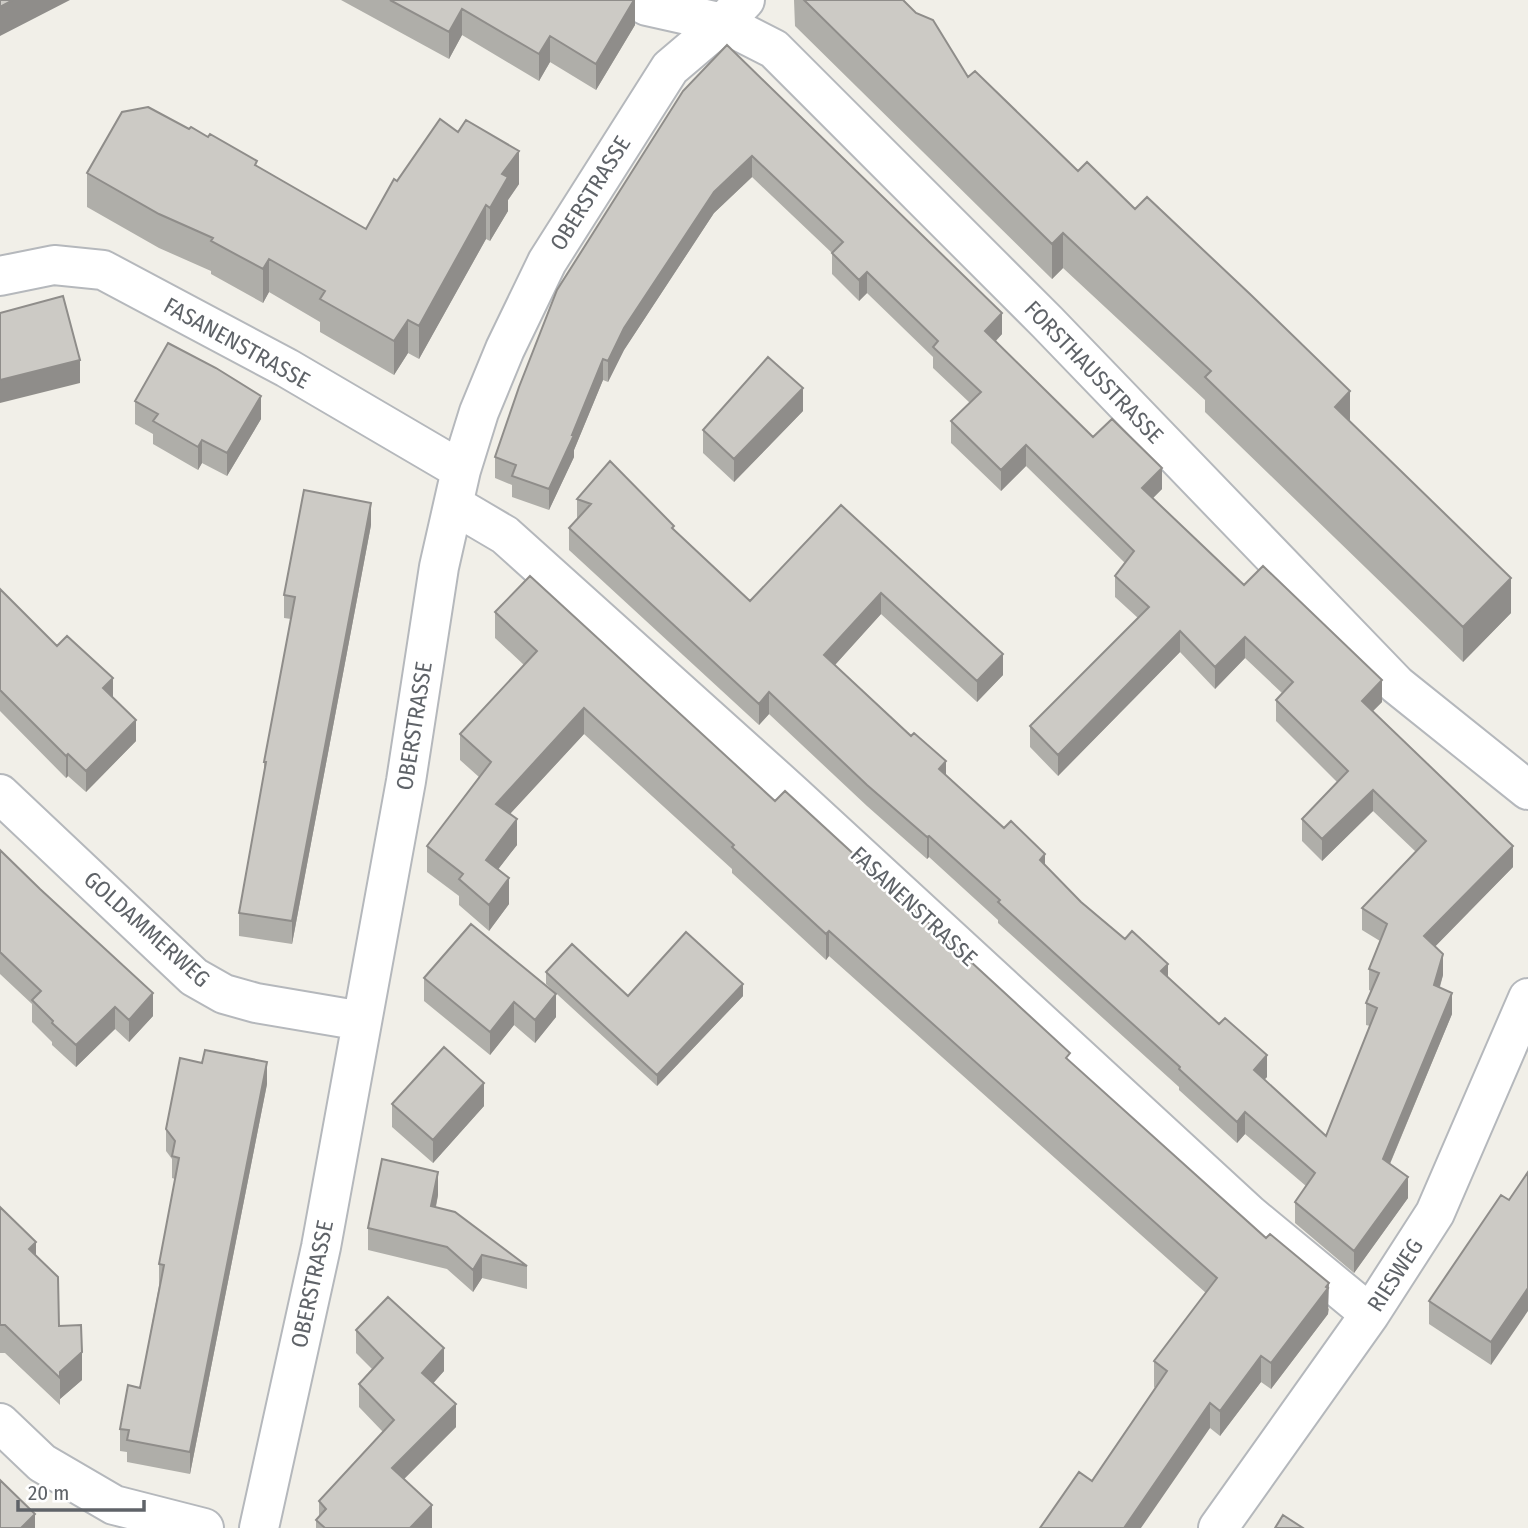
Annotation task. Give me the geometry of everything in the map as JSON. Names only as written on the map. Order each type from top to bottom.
[{"type":"street","name":"FORSTHAUSSTRASSE","points":[[635,0],[647,6],[734,12],[1047,322],[1397,685],[1528,790]]},
{"type":"street","name":"OBERSTRASSE","points":[[259,1528],[321,1247],[406,781],[439,567],[457,488],[479,412],[505,349],[547,262],[670,68],[734,12]]},
{"type":"street","name":"FASANENSTRASSE","points":[[0,276],[54,265],[103,270],[286,369],[457,488],[505,535],[804,804],[1250,1215],[1370,1314]]},
{"type":"street","name":"GOLDAMMERWEG","points":[[0,794],[194,977],[224,994],[256,1003],[362,1021]]},
{"type":"street","name":"RIESWEG","points":[[1217,1528],[1370,1314],[1435,1213],[1528,998]]},
{"type":"street","points":[[0,1423],[42,1463],[114,1505],[204,1528]]},
{"type":"building","points":[[0,0],[13,0],[0,7]]},
{"type":"building","points":[[390,0],[634,0],[596,64],[550,36],[539,54],[462,9],[449,32]]},
{"type":"building","points":[[804,0],[903,0],[916,13],[933,20],[968,77],[975,71],[1078,171],[1087,162],[1135,209],[1147,197],[1251,295],[1350,391],[1335,407],[1511,578],[1463,627],[1205,377],[1211,371],[1063,233],[1052,244]]},
{"type":"building","points":[[727,45],[1002,313],[985,331],[1093,437],[1112,419],[1162,468],[1142,488],[1244,585],[1263,566],[1382,680],[1362,701],[1513,846],[1424,936],[1443,954],[1434,985],[1452,993],[1383,1159],[1408,1177],[1354,1251],[1295,1202],[1315,1173],[1245,1112],[1237,1122],[998,902],[1000,900],[867,785],[769,692],[759,704],[569,528],[591,504],[577,499],[610,461],[674,526],[672,528],[750,601],[841,505],[1003,654],[977,681],[881,593],[824,655],[911,736],[914,733],[946,761],[939,769],[1004,828],[1011,821],[1045,854],[1040,860],[1081,902],[1125,939],[1132,931],[1168,964],[1161,971],[1219,1024],[1225,1018],[1267,1055],[1254,1070],[1326,1136],[1377,1008],[1366,1003],[1379,973],[1369,969],[1387,924],[1362,908],[1426,841],[1373,790],[1322,839],[1302,819],[1348,771],[1276,700],[1293,682],[1245,637],[1215,667],[1180,631],[1058,755],[1030,726],[1149,607],[1115,576],[1134,551],[1026,445],[1001,470],[951,421],[981,392],[933,347],[938,341],[867,272],[859,280],[832,253],[843,242],[752,156],[714,192],[624,328],[608,361],[603,359],[574,435],[549,489],[512,476],[516,465],[495,457],[557,290],[683,91]]},
{"type":"building","points":[[148,107],[189,129],[191,127],[208,137],[210,134],[257,161],[255,165],[366,229],[394,179],[397,181],[440,119],[458,132],[466,120],[519,151],[502,174],[508,177],[490,208],[486,205],[419,326],[408,320],[394,341],[320,299],[325,291],[269,259],[263,269],[211,241],[213,238],[159,214],[87,173],[122,112]]},
{"type":"building","points":[[63,296],[80,360],[0,380],[0,313]]},
{"type":"building","points":[[168,343],[261,396],[227,453],[202,440],[198,447],[153,421],[158,414],[135,401]]},
{"type":"building","points":[[768,357],[803,388],[734,459],[703,430]]},
{"type":"building","points":[[304,490],[371,503],[292,921],[239,913],[295,597],[284,595]]},
{"type":"building","points":[[530,576],[775,801],[785,791],[1070,1053],[1066,1058],[1266,1238],[1270,1234],[1329,1283],[1326,1287],[1328,1288],[1271,1363],[1261,1356],[1220,1411],[1210,1403],[1124,1528],[1040,1528],[1079,1472],[1092,1481],[1167,1371],[1154,1361],[1217,1278],[829,931],[826,934],[732,847],[734,845],[584,708],[496,804],[517,819],[486,860],[509,878],[489,905],[459,879],[463,874],[427,846],[491,762],[460,734],[537,651],[495,612]]},
{"type":"building","points":[[0,589],[57,646],[67,636],[113,678],[103,688],[136,720],[86,771],[68,754],[66,756],[0,690]]},
{"type":"building","points":[[0,850],[153,993],[129,1020],[115,1007],[76,1045],[32,1000],[41,991],[0,952]]},
{"type":"building","points":[[471,924],[556,994],[535,1020],[514,1002],[490,1032],[424,978]]},
{"type":"building","points":[[686,932],[743,984],[657,1075],[546,972],[572,944],[628,996]]},
{"type":"building","points":[[444,1047],[484,1083],[433,1140],[392,1104]]},
{"type":"building","points":[[205,1050],[267,1062],[190,1452],[127,1440],[129,1430],[120,1429],[128,1385],[140,1388],[164,1265],[159,1264],[179,1158],[172,1156],[175,1141],[166,1129],[180,1058],[202,1063]]},
{"type":"building","points":[[382,1159],[438,1172],[431,1206],[455,1212],[527,1266],[482,1255],[473,1270],[447,1247],[368,1228]]},
{"type":"building","points":[[1528,1172],[1528,1288],[1491,1342],[1429,1301],[1501,1195],[1509,1200]]},
{"type":"building","points":[[0,1207],[36,1242],[29,1249],[58,1277],[59,1326],[81,1325],[82,1352],[60,1372],[60,1378],[5,1325],[0,1325]]},
{"type":"building","points":[[388,1297],[444,1348],[422,1373],[456,1404],[392,1468],[432,1505],[410,1528],[325,1528],[316,1520],[326,1509],[319,1501],[394,1420],[359,1384],[383,1358],[356,1330]]},
{"type":"building","points":[[0,1480],[35,1514],[21,1528],[0,1528]]},
{"type":"building","points":[[1283,1515],[1303,1528],[1275,1528]]}]
